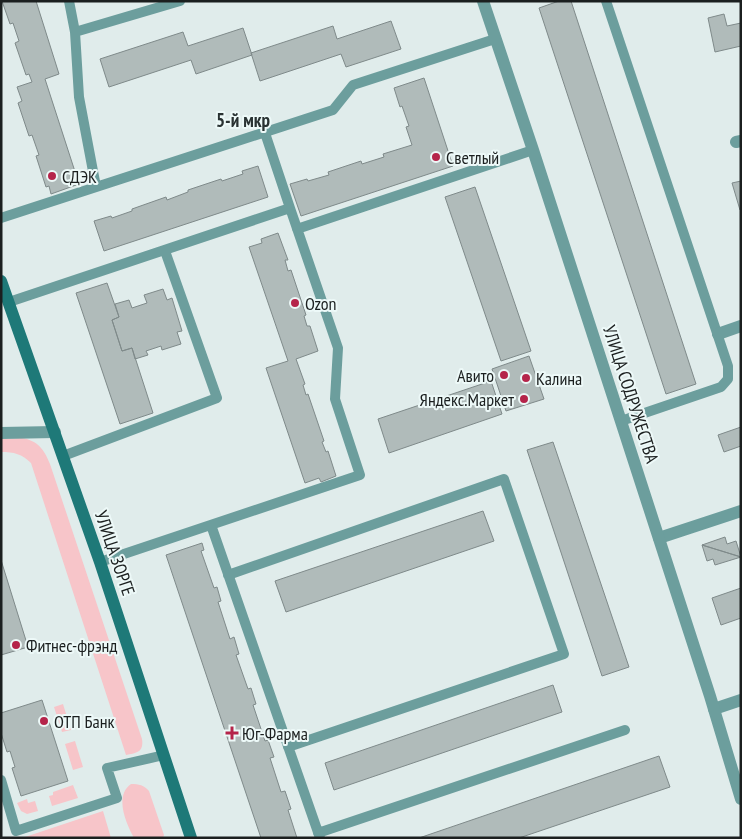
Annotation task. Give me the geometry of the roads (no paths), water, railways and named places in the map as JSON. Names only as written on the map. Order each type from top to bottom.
[{"type":"main road","name":"УЛИЦА ЗОРГЕ","points":[[1,281],[100,562],[191,838]]},
{"type":"street","name":"УЛИЦА СОДРУЖЕСТВА","points":[[483,1],[659,538],[741,799]]},
{"type":"street","points":[[718,334],[741,326]]},
{"type":"street","points":[[1,433],[55,432]]},
{"type":"street","points":[[659,538],[741,511]]},
{"type":"street","points":[[714,709],[741,700]]},
{"type":"lane","points":[[69,1],[76,32],[79,97],[96,187]]},
{"type":"lane","points":[[76,32],[180,1]]},
{"type":"lane","points":[[606,1],[728,366],[728,379],[721,387],[621,421]]},
{"type":"lane","points":[[1,218],[333,110],[353,85],[496,39]]},
{"type":"lane","points":[[100,562],[360,475],[335,399],[338,348],[265,133]]},
{"type":"lane","points":[[297,229],[533,150]]},
{"type":"lane","points":[[9,302],[290,208]]},
{"type":"lane","points":[[63,456],[216,398],[165,251]]},
{"type":"lane","points":[[228,576],[504,479],[564,654],[288,747]]},
{"type":"lane","points":[[211,525],[319,835],[625,730]]},
{"type":"lane","points":[[1,780],[16,831],[118,798],[108,768],[164,754]]},
{"type":"place","name":"Светлый","points":[[436,157]]},
{"type":"place","name":"СДЭК","points":[[52,176]]},
{"type":"place","name":"Ozon","points":[[295,303]]},
{"type":"place","name":"Авито","points":[[504,375]]},
{"type":"place","name":"Калина","points":[[526,378]]},
{"type":"place","name":"Яндекс.Маркет","points":[[524,399]]},
{"type":"place","name":"Фитнес-фрэнд","points":[[16,645]]},
{"type":"place","name":"ОТП Банк","points":[[44,721]]},
{"type":"place","name":"Юг-Фарма","points":[[232,733]]},
{"type":"district","name":"5-й мкр","points":[[243,120]]}]
